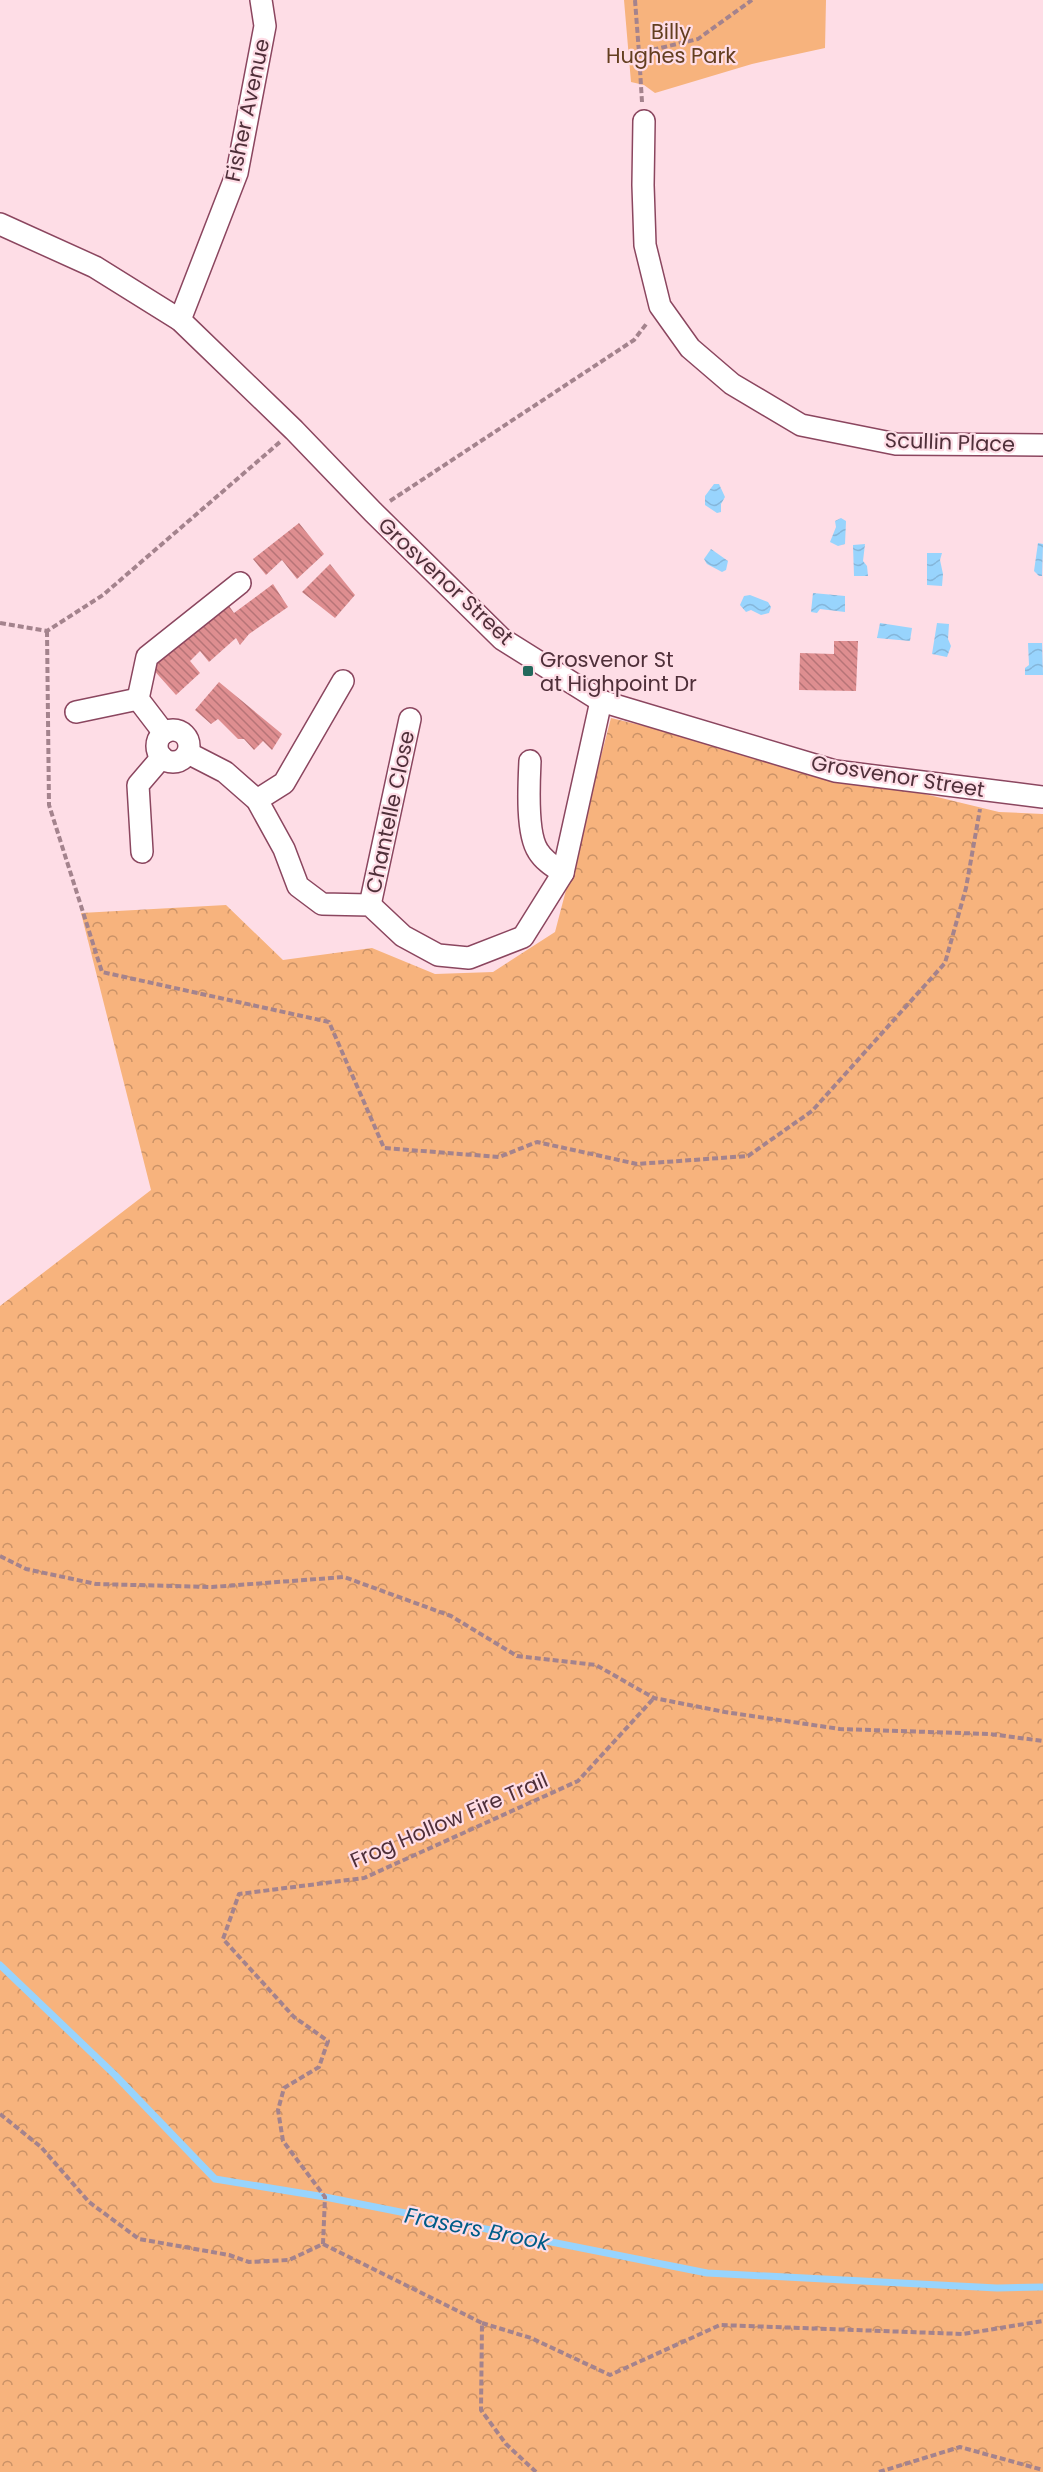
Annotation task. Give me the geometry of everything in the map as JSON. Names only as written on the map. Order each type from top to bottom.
[{"type":"street","name":"Fisher Avenue","points":[[180,320],[237,173],[266,26],[261,0]]},
{"type":"street","name":"Scullin Place","points":[[644,120],[642,185],[645,245],[660,306],[690,348],[732,384],[801,425],[812,428],[896,444],[1043,445]]},
{"type":"street","name":"Grosvenor Street","points":[[0,224],[95,267],[180,320],[294,430],[373,512],[502,639],[601,700],[835,771],[1043,797]]},
{"type":"street","points":[[164,733],[138,699],[147,657],[240,583]]},
{"type":"street","points":[[257,800],[284,783],[343,681]]},
{"type":"street","points":[[76,712],[138,699]]},
{"type":"street","points":[[188,753],[225,772],[257,800],[284,849],[298,886],[322,904],[370,905],[403,936],[438,955],[469,958],[523,937],[563,873],[601,700]]},
{"type":"street","name":"Chantelle Close","points":[[370,905],[410,720]]},
{"type":"street","points":[[174,730],[184,734],[189,743],[185,758],[176,762],[166,761],[158,753],[158,742],[164,733],[174,730]]},
{"type":"street","points":[[142,852],[138,785],[162,757]]},
{"type":"street","points":[[530,761],[528,788],[532,836],[536,849],[543,858],[563,873]]},
{"type":"path","points":[[635,0],[644,120]]},
{"type":"path","points":[[639,53],[698,39],[752,0]]},
{"type":"path","points":[[373,512],[634,340]]},
{"type":"path","points":[[0,624],[47,631],[103,595],[294,430]]},
{"type":"path","points":[[47,631],[49,805],[102,972],[329,1022],[384,1148],[499,1157],[537,1142],[637,1164],[747,1156],[812,1111],[945,963],[966,888],[983,789]]},
{"type":"path","points":[[0,1557],[26,1569],[96,1584],[212,1587],[344,1577],[451,1616],[517,1656],[596,1665],[654,1698],[725,1712],[840,1729],[990,1734],[1043,1741]]},
{"type":"path","name":"Frog Hollow Fire Trail","points":[[323,2244],[325,2197],[283,2141],[278,2110],[284,2088],[319,2067],[328,2041],[294,2017],[223,1939],[239,1894],[364,1878],[578,1781],[654,1698]]},
{"type":"path","points":[[0,2114],[41,2147],[89,2202],[139,2239],[230,2255],[249,2262],[289,2260],[323,2244],[482,2324],[531,2338],[610,2375],[720,2325],[963,2334],[1043,2321]]},
{"type":"path","points":[[482,2324],[482,2410],[506,2444],[536,2472]]},
{"type":"path","points":[[879,2472],[960,2447],[1043,2470]]},
{"type":"green space","name":"Billy Hughes Park","points":[[624,0],[826,0],[825,48],[752,64],[655,93],[644,85],[631,82]]},
{"type":"green space","points":[[611,718],[999,812],[1043,814],[1043,2472],[0,2472],[0,1306],[151,1190],[81,913],[226,905],[283,960],[372,948],[435,974],[493,972],[555,932]]},
{"type":"water","points":[[714,484],[719,484],[725,497],[721,504],[721,512],[717,513],[705,505],[705,496]]},
{"type":"water","points":[[841,518],[846,521],[845,544],[838,546],[830,542],[836,527],[835,521]]},
{"type":"water","points":[[1038,543],[1043,544],[1042,576],[1034,571]]},
{"type":"water","points":[[865,544],[863,561],[867,566],[868,576],[854,576],[853,545]]},
{"type":"water","points":[[711,549],[728,561],[726,570],[722,572],[707,564],[704,559]]},
{"type":"water","points":[[927,553],[942,553],[940,560],[943,574],[942,586],[927,585]]},
{"type":"water","points":[[813,593],[845,596],[845,612],[820,609],[817,613],[811,612]]},
{"type":"water","points":[[750,595],[768,602],[771,607],[769,613],[761,615],[751,610],[746,612],[740,605],[744,596]]},
{"type":"water","points":[[880,623],[912,628],[910,641],[877,638]]},
{"type":"water","points":[[937,623],[949,624],[948,639],[951,646],[947,657],[932,654]]},
{"type":"water","points":[[1028,643],[1042,643],[1043,675],[1025,675],[1025,668],[1029,665]]},
{"type":"building","points":[[299,523],[324,554],[297,579],[282,560],[266,575],[253,559]]},
{"type":"building","points":[[330,564],[355,595],[335,618],[302,592]]},
{"type":"building","points":[[273,584],[288,607],[249,634],[240,645],[236,638],[209,662],[200,651],[190,661],[200,673],[176,695],[151,667],[227,603],[234,613]]},
{"type":"building","points":[[834,641],[858,641],[856,691],[799,690],[800,653],[834,654]]},
{"type":"building","points":[[219,682],[282,734],[272,750],[263,741],[254,750],[244,739],[238,739],[218,719],[211,724],[195,710]]},
{"type":"waterway","name":"Frasers Brook","points":[[0,1965],[115,2075],[215,2179],[325,2197],[707,2273],[997,2288],[1043,2287]]},
{"type":"place","name":"Grosvenor St at Highpoint Dr","points":[[528,671]]}]
